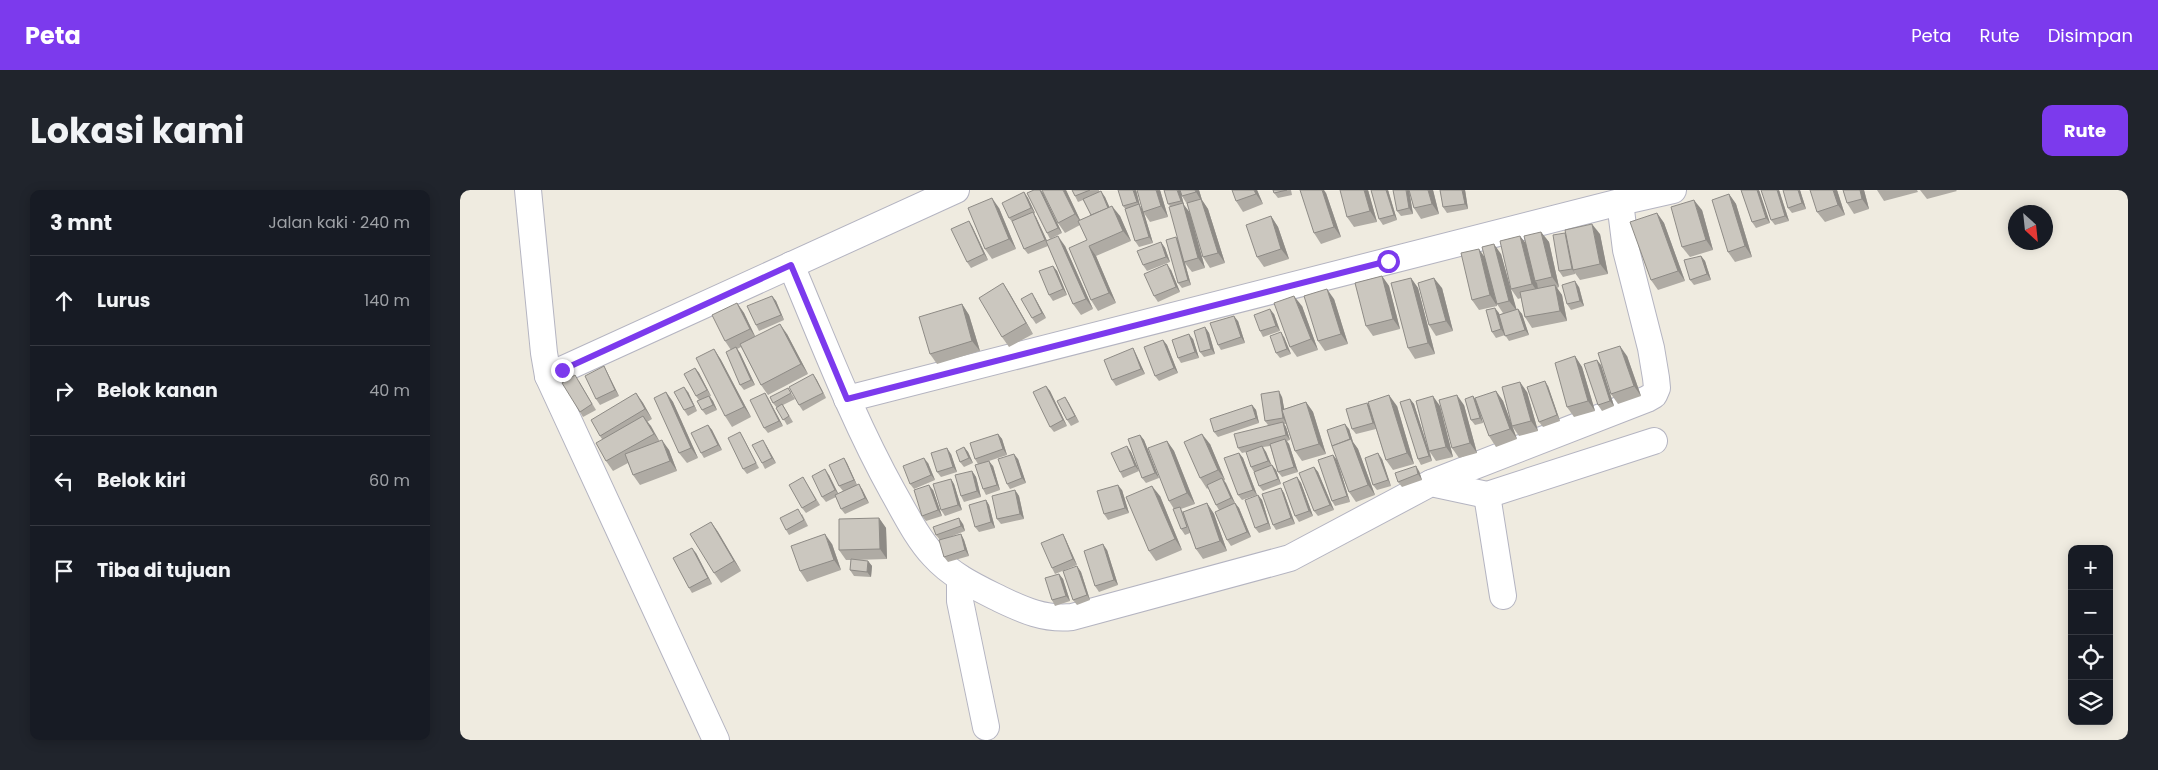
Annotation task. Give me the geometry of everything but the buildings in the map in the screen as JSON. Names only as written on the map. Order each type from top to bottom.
[{"type":"street","points":[[528,190],[544,353],[548,376],[716,740]]},
{"type":"street","points":[[548,376],[956,190]]},
{"type":"street","points":[[847,399],[1620,202],[1674,190]]},
{"type":"street","points":[[960,590],[985,591],[1019,608],[1044,617],[1072,617],[1290,558],[1431,483],[1652,397],[1657,388],[1651,348],[1626,250],[1620,202]]},
{"type":"street","points":[[791,265],[847,399],[884,476],[906,515],[933,556],[960,590],[986,727]]},
{"type":"street","points":[[1431,483],[1487,495],[1654,441]]},
{"type":"street","points":[[1487,495],[1504,596]]},
{"type":"route","points":[[562,370],[791,265],[847,399],[1388,261]]}]
